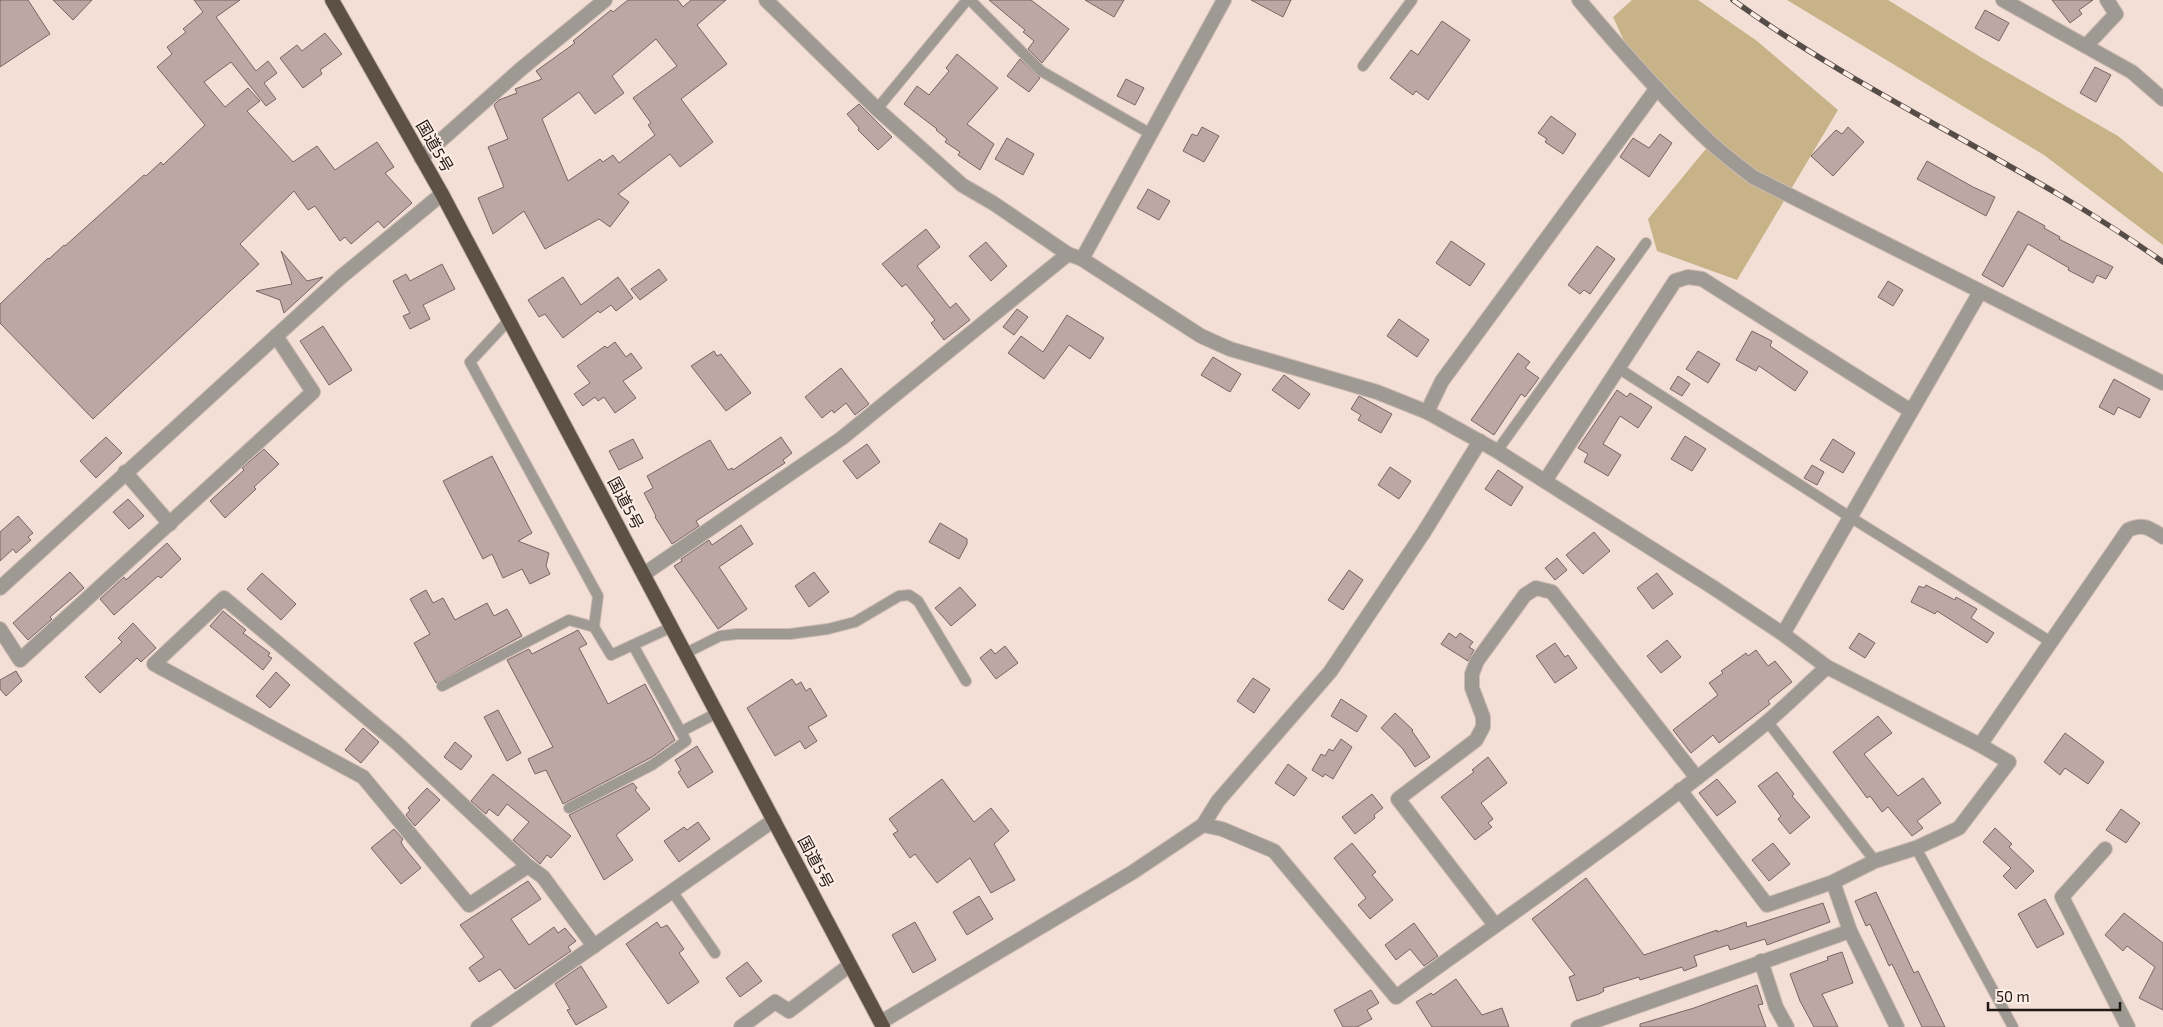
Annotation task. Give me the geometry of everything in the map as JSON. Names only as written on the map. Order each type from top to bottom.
[{"type":"highway","name":"国道5号","points":[[332,0],[442,194],[882,1025]]},
{"type":"street","points":[[421,158],[521,69],[605,0]]},
{"type":"street","points":[[766,0],[877,109],[962,185],[1068,254],[1082,259],[1201,336],[1230,349],[1377,392],[1427,412],[1480,441],[1545,481],[1783,634],[1827,667],[1980,745],[2009,762],[1960,828],[1916,848],[1875,861],[1832,882],[1767,905],[1680,790]]},
{"type":"street","points":[[1082,259],[1224,0]]},
{"type":"street","points":[[1578,0],[1626,55],[1712,144],[1753,177],[2163,382]]},
{"type":"street","points":[[2003,0],[2132,72],[2163,99]]},
{"type":"street","points":[[2086,46],[2116,14],[2106,0]]},
{"type":"street","points":[[1427,412],[1442,381],[1657,88]]},
{"type":"street","points":[[0,588],[341,277],[442,194]]},
{"type":"street","points":[[644,574],[842,438],[1068,254]]},
{"type":"street","points":[[1545,481],[1674,281],[1688,277],[1702,279],[1911,411]]},
{"type":"street","points":[[1783,634],[1980,292]]},
{"type":"street","points":[[0,629],[20,660],[313,392],[276,336]]},
{"type":"street","points":[[882,1025],[1133,872],[1203,825],[1218,801],[1330,672],[1424,532],[1480,441]]},
{"type":"street","points":[[125,472],[170,524]]},
{"type":"street","points":[[1980,745],[2128,530],[2137,526],[2148,526],[2163,536]]},
{"type":"street","points":[[1495,925],[1398,799],[1476,740],[1483,727],[1483,717],[1472,688],[1472,674],[1477,661],[1525,595],[1536,588],[1552,592],[1697,778]]},
{"type":"street","points":[[528,866],[469,905],[363,777],[154,664],[224,598],[398,743],[528,866],[543,877],[594,946]]},
{"type":"street","points":[[1203,825],[1222,829],[1274,851],[1396,997],[1589,859],[1697,778],[1767,722],[1827,667]]},
{"type":"street","points":[[478,1027],[774,820]]},
{"type":"street","points":[[2105,849],[2062,897],[2128,1027]]},
{"type":"street","points":[[1832,882],[1850,931],[1897,1027]]},
{"type":"street","points":[[1578,1027],[1850,931]]},
{"type":"street","points":[[1761,961],[1776,1007],[1787,1027]]},
{"type":"street","points":[[741,1027],[775,1002],[789,1011],[850,965]]},
{"type":"lane","points":[[877,109],[968,0],[1041,71],[1151,134]]},
{"type":"lane","points":[[1363,66],[1412,0]]},
{"type":"lane","points":[[1497,451],[1646,243]]},
{"type":"lane","points":[[509,320],[470,362],[598,596],[594,627],[612,655],[672,626]]},
{"type":"lane","points":[[1618,368],[1850,517],[2051,642]]},
{"type":"lane","points":[[686,653],[720,636],[737,634],[790,634],[828,630],[855,622],[899,596],[909,596],[918,601],[966,681]]},
{"type":"lane","points":[[442,686],[570,620],[594,627]]},
{"type":"lane","points":[[569,808],[652,765],[686,741],[633,644]]},
{"type":"lane","points":[[682,731],[718,713]]},
{"type":"lane","points":[[1767,722],[1875,861]]},
{"type":"lane","points":[[1916,848],[2013,1027]]},
{"type":"lane","points":[[672,891],[715,953]]},
{"type":"shaded area","points":[[1632,0],[1698,0],[1757,41],[1838,110],[1737,280],[1657,251],[1648,219],[1715,138],[1626,45],[1613,17]]},
{"type":"shaded area","points":[[1787,0],[1888,0],[1982,58],[2118,136],[2163,173],[2163,245],[2044,155]]},
{"type":"building","points":[[0,0],[28,0],[50,34],[0,67]]},
{"type":"building","points":[[53,0],[92,0],[73,20]]},
{"type":"building","points":[[194,0],[240,0],[216,17],[256,71],[268,61],[277,73],[264,83],[276,99],[266,106],[231,62],[204,82],[225,107],[248,88],[260,101],[247,111],[293,162],[317,146],[335,170],[377,142],[394,167],[385,173],[412,203],[384,228],[378,221],[351,244],[345,237],[340,241],[315,206],[308,210],[294,191],[240,244],[259,264],[93,419],[0,323],[0,304],[48,258],[65,246],[144,175],[146,176],[161,162],[163,165],[205,125],[157,67],[172,54],[167,47],[186,32],[183,29],[203,12]]},
{"type":"building","points":[[628,0],[678,0],[683,7],[691,0],[726,0],[697,25],[727,64],[681,99],[713,142],[680,167],[670,154],[618,194],[629,202],[610,227],[599,219],[545,249],[524,211],[493,234],[478,198],[504,187],[488,147],[508,139],[494,105],[499,100],[517,93],[515,89],[542,79],[536,71],[575,43],[573,41],[611,10],[613,12]],"holes":[[[656,39],[677,66],[633,98],[651,123],[648,125],[655,135],[619,163],[613,155],[603,162],[600,159],[568,181],[542,119],[579,92],[595,114],[624,93],[612,76]]]},
{"type":"building","points":[[989,0],[1031,0],[1069,29],[1042,63],[1028,49],[1034,41],[1023,32],[1025,30]]},
{"type":"building","points":[[1085,0],[1124,0],[1114,17]]},
{"type":"building","points":[[1251,0],[1291,0],[1283,17]]},
{"type":"building","points":[[2052,0],[2093,0],[2079,10],[2082,14],[2070,23]]},
{"type":"building","points":[[1985,10],[2009,23],[1999,41],[1975,28]]},
{"type":"building","points":[[1442,21],[1470,40],[1428,100],[1416,91],[1413,95],[1390,78],[1411,50],[1418,55]]},
{"type":"building","points":[[325,33],[342,54],[320,70],[322,74],[303,88],[280,58],[297,45],[302,51]]},
{"type":"building","points":[[957,54],[998,88],[967,124],[994,144],[980,170],[958,155],[960,152],[945,142],[947,139],[937,129],[904,104],[917,86],[929,95],[949,71],[946,68]]},
{"type":"building","points":[[1020,59],[1040,78],[1029,92],[1007,76]]},
{"type":"building","points":[[2095,67],[2111,75],[2096,102],[2080,93]]},
{"type":"building","points":[[1126,79],[1144,88],[1135,105],[1117,96]]},
{"type":"building","points":[[859,104],[892,137],[878,150],[858,130],[859,128],[847,114]]},
{"type":"building","points":[[1551,116],[1576,134],[1563,154],[1545,142],[1547,139],[1538,133]]},
{"type":"building","points":[[1202,127],[1219,136],[1204,162],[1183,151],[1192,134],[1197,136]]},
{"type":"building","points":[[1848,127],[1864,142],[1833,176],[1811,156],[1836,130],[1842,134]]},
{"type":"building","points":[[1660,134],[1672,143],[1649,177],[1620,157],[1633,138],[1649,148]]},
{"type":"building","points":[[1007,138],[1034,154],[1023,175],[995,159]]},
{"type":"building","points":[[1927,161],[1995,197],[1986,216],[1917,179]]},
{"type":"building","points":[[1148,189],[1170,201],[1159,220],[1137,208]]},
{"type":"building","points":[[2018,211],[2045,226],[2044,228],[2060,237],[2059,239],[2113,267],[2106,279],[2097,275],[2093,283],[2068,270],[2069,268],[2028,244],[2003,287],[1982,275]]},
{"type":"building","points":[[926,229],[940,247],[917,266],[950,308],[956,303],[970,320],[944,340],[931,323],[935,320],[906,284],[902,287],[882,264]]},
{"type":"building","points":[[1451,241],[1485,264],[1470,286],[1436,263]]},
{"type":"building","points":[[986,242],[1007,266],[991,281],[969,256]]},
{"type":"building","points":[[1597,246],[1615,259],[1590,294],[1584,290],[1580,294],[1568,285]]},
{"type":"building","points":[[281,251],[307,281],[323,277],[284,313],[280,300],[256,291],[292,284]]},
{"type":"building","points":[[442,264],[455,289],[423,305],[430,319],[410,329],[403,316],[410,313],[393,281],[406,274],[410,281]]},
{"type":"building","points":[[659,269],[667,280],[640,300],[631,289]]},
{"type":"building","points":[[563,277],[581,305],[618,277],[633,298],[616,311],[611,305],[600,313],[598,311],[563,338],[545,314],[539,317],[528,300]]},
{"type":"building","points":[[1888,281],[1903,290],[1893,306],[1878,297]]},
{"type":"building","points":[[1017,309],[1028,317],[1014,335],[1003,327]]},
{"type":"building","points":[[1067,315],[1104,338],[1090,359],[1069,345],[1044,379],[1008,353],[1021,336],[1043,352]]},
{"type":"building","points":[[1399,319],[1429,340],[1417,357],[1387,336]]},
{"type":"building","points":[[323,326],[352,370],[329,385],[300,341]]},
{"type":"building","points":[[1752,331],[1772,341],[1770,346],[1808,372],[1795,391],[1759,366],[1756,371],[1736,360]]},
{"type":"building","points":[[615,342],[626,357],[631,353],[642,368],[623,381],[636,398],[615,413],[604,397],[598,401],[595,397],[583,406],[574,394],[590,383],[577,366],[605,346],[607,348]]},
{"type":"building","points":[[714,351],[717,356],[721,354],[751,393],[726,411],[691,366]]},
{"type":"building","points":[[1698,351],[1720,364],[1708,383],[1686,369]]},
{"type":"building","points":[[1518,353],[1530,362],[1525,368],[1539,378],[1525,397],[1521,394],[1494,435],[1471,420]]},
{"type":"building","points":[[1213,357],[1241,374],[1230,392],[1201,375]]},
{"type":"building","points":[[841,368],[869,404],[855,415],[846,403],[834,413],[832,410],[822,418],[805,397]]},
{"type":"building","points":[[1284,375],[1310,394],[1299,409],[1272,390]]},
{"type":"building","points":[[1678,376],[1690,384],[1682,396],[1670,389]]},
{"type":"building","points":[[2114,379],[2150,399],[2140,418],[2118,407],[2114,415],[2099,407]]},
{"type":"building","points":[[1617,390],[1627,397],[1630,393],[1652,407],[1638,428],[1620,416],[1603,444],[1621,455],[1608,476],[1584,462],[1588,454],[1578,448]]},
{"type":"building","points":[[1359,396],[1392,414],[1381,433],[1358,420],[1361,415],[1351,409]]},
{"type":"building","points":[[1685,436],[1706,449],[1692,471],[1671,459]]},
{"type":"building","points":[[106,437],[122,453],[96,478],[80,461]]},
{"type":"building","points":[[781,437],[792,453],[783,460],[785,463],[696,521],[699,526],[672,544],[655,517],[644,493],[653,488],[647,476],[710,440],[728,470],[732,468],[733,470]]},
{"type":"building","points":[[633,439],[643,458],[619,470],[609,451]]},
{"type":"building","points":[[1833,439],[1855,453],[1843,473],[1820,460]]},
{"type":"building","points":[[867,444],[880,462],[857,479],[843,461]]},
{"type":"building","points":[[264,449],[279,464],[225,518],[210,501],[244,470],[242,468]]},
{"type":"building","points":[[492,456],[532,533],[518,541],[549,553],[546,566],[550,574],[530,584],[522,569],[503,578],[492,554],[483,559],[443,481]]},
{"type":"building","points":[[1812,465],[1824,472],[1817,485],[1804,478]]},
{"type":"building","points":[[1390,467],[1411,481],[1399,499],[1378,485]]},
{"type":"building","points":[[1498,470],[1523,487],[1511,506],[1485,489]]},
{"type":"building","points":[[128,499],[144,516],[129,529],[113,512]]},
{"type":"building","points":[[18,516],[33,533],[28,537],[31,540],[16,553],[13,549],[0,561],[0,532]]},
{"type":"building","points":[[940,523],[967,539],[967,544],[959,559],[929,542]]},
{"type":"building","points":[[741,525],[753,544],[719,567],[747,609],[718,629],[674,566],[709,540],[712,545]]},
{"type":"building","points":[[1594,532],[1610,551],[1583,574],[1566,555]]},
{"type":"building","points":[[167,543],[181,559],[161,578],[158,576],[114,615],[100,599],[124,577],[126,580]]},
{"type":"building","points":[[1557,558],[1567,570],[1555,580],[1545,568]]},
{"type":"building","points":[[1349,570],[1363,580],[1343,610],[1328,600]]},
{"type":"building","points":[[70,572],[84,588],[50,617],[52,619],[28,640],[13,623]]},
{"type":"building","points":[[814,572],[829,592],[809,607],[795,586]]},
{"type":"building","points":[[262,573],[296,604],[281,620],[247,589]]},
{"type":"building","points":[[1657,573],[1673,594],[1653,609],[1637,588]]},
{"type":"building","points":[[1926,585],[1955,600],[1956,597],[1977,609],[1971,618],[1994,633],[1987,643],[1937,611],[1935,614],[1911,602],[1919,586],[1924,588]]},
{"type":"building","points":[[960,587],[976,605],[951,626],[935,608]]},
{"type":"building","points":[[426,590],[433,603],[443,598],[455,620],[487,603],[494,616],[507,609],[522,636],[436,683],[414,643],[430,634],[410,599]]},
{"type":"building","points":[[223,611],[246,630],[243,633],[270,653],[268,656],[272,658],[263,670],[210,626]]},
{"type":"building","points":[[133,623],[156,648],[141,662],[137,658],[100,693],[85,677],[122,642],[118,638]]},
{"type":"building","points":[[578,630],[587,644],[579,648],[608,704],[645,684],[675,740],[652,757],[563,804],[546,770],[535,774],[528,759],[553,747],[507,660],[529,649],[532,654]]},
{"type":"building","points":[[1449,633],[1456,638],[1460,633],[1473,642],[1469,647],[1474,650],[1468,661],[1441,644]]},
{"type":"building","points":[[1859,633],[1875,643],[1865,658],[1849,648]]},
{"type":"building","points":[[1667,640],[1681,657],[1661,673],[1647,656]]},
{"type":"building","points":[[1555,643],[1565,657],[1568,655],[1577,668],[1555,683],[1536,656]]},
{"type":"building","points":[[1005,646],[1018,663],[996,679],[980,658],[991,649],[995,654]]},
{"type":"building","points":[[1756,650],[1768,666],[1775,661],[1792,682],[1768,701],[1770,704],[1719,743],[1713,735],[1691,753],[1673,730],[1718,695],[1709,683],[1723,673],[1721,671],[1746,653],[1748,656]]},
{"type":"building","points":[[16,671],[22,681],[6,696],[0,689],[0,680]]},
{"type":"building","points":[[276,672],[290,685],[270,708],[256,696]]},
{"type":"building","points":[[1253,678],[1270,689],[1254,713],[1237,701]]},
{"type":"building","points":[[792,679],[796,685],[801,682],[806,691],[810,688],[827,716],[808,727],[817,741],[805,749],[800,741],[775,756],[747,708]]},
{"type":"building","points":[[1341,699],[1367,716],[1357,732],[1331,716]]},
{"type":"building","points":[[498,710],[521,753],[507,761],[484,717]]},
{"type":"building","points":[[1395,713],[1413,730],[1430,757],[1415,767],[1402,748],[1381,728]]},
{"type":"building","points":[[1878,716],[1892,733],[1864,754],[1898,796],[1923,778],[1941,803],[1917,821],[1923,828],[1912,836],[1888,807],[1882,812],[1870,796],[1867,798],[1833,752]]},
{"type":"building","points":[[363,728],[379,742],[361,763],[345,750]]},
{"type":"building","points":[[2065,733],[2104,762],[2088,784],[2065,768],[2060,775],[2044,762]]},
{"type":"building","points":[[1341,739],[1352,747],[1333,779],[1325,774],[1323,777],[1312,770],[1321,754],[1325,756],[1329,749],[1333,751]]},
{"type":"building","points":[[455,742],[472,756],[461,770],[444,757]]},
{"type":"building","points":[[697,746],[713,772],[688,788],[678,772],[681,770],[675,760]]},
{"type":"building","points":[[1488,757],[1507,783],[1481,803],[1493,819],[1488,823],[1492,827],[1475,840],[1441,797],[1474,772],[1472,770]]},
{"type":"building","points":[[1288,764],[1307,778],[1294,796],[1275,783]]},
{"type":"building","points":[[1777,772],[1794,794],[1792,796],[1810,817],[1790,834],[1778,819],[1781,816],[1758,786]]},
{"type":"building","points":[[493,774],[571,836],[551,858],[547,855],[540,864],[513,840],[529,822],[507,804],[498,816],[489,809],[486,814],[471,801]]},
{"type":"building","points":[[942,779],[974,822],[991,808],[1009,831],[994,844],[1015,880],[991,893],[970,858],[937,883],[915,854],[910,858],[893,834],[898,831],[889,819]]},
{"type":"building","points":[[1717,779],[1736,802],[1717,816],[1699,793]]},
{"type":"building","points":[[633,783],[637,788],[635,790],[650,809],[616,835],[633,860],[604,880],[569,815]]},
{"type":"building","points":[[427,788],[440,800],[415,826],[406,815],[410,810],[408,808]]},
{"type":"building","points":[[1372,794],[1383,808],[1374,815],[1375,818],[1355,834],[1342,817]]},
{"type":"building","points":[[2121,809],[2140,823],[2126,843],[2106,830]]},
{"type":"building","points":[[698,822],[710,839],[679,862],[664,841],[684,827],[687,830]]},
{"type":"building","points":[[1995,828],[2012,844],[2009,847],[2034,871],[2016,889],[2003,876],[2011,868],[1983,842]]},
{"type":"building","points":[[394,829],[403,839],[401,842],[403,846],[421,868],[401,884],[371,848]]},
{"type":"building","points":[[1352,843],[1376,872],[1372,875],[1393,900],[1370,919],[1358,905],[1366,898],[1334,858]]},
{"type":"building","points":[[1773,843],[1790,864],[1769,881],[1752,860]]},
{"type":"building","points":[[1586,878],[1644,955],[1717,930],[1717,932],[1746,922],[1747,927],[1823,903],[1830,922],[1767,945],[1765,939],[1730,950],[1728,945],[1694,956],[1697,966],[1684,971],[1682,967],[1640,980],[1639,977],[1603,988],[1604,991],[1599,994],[1577,1001],[1569,977],[1575,975],[1532,919]]},
{"type":"building","points":[[528,881],[541,899],[511,919],[529,945],[554,927],[558,933],[565,928],[576,941],[568,947],[571,951],[515,989],[500,969],[479,982],[469,968],[484,957],[460,925]]},
{"type":"building","points":[[1876,892],[1914,973],[1918,971],[1945,1027],[1922,1027],[1892,964],[1889,966],[1870,924],[1866,926],[1855,901]]},
{"type":"building","points":[[979,896],[993,919],[967,935],[953,912]]},
{"type":"building","points":[[2045,899],[2064,934],[2037,948],[2018,914]]},
{"type":"building","points":[[2124,913],[2163,943],[2163,1010],[2139,998],[2155,967],[2127,946],[2123,951],[2105,935]]},
{"type":"building","points":[[657,922],[661,928],[667,925],[684,949],[679,953],[699,982],[668,1004],[626,944]]},
{"type":"building","points":[[915,922],[936,960],[913,973],[892,935]]},
{"type":"building","points":[[1414,923],[1438,956],[1424,966],[1410,949],[1396,960],[1385,945]]},
{"type":"building","points":[[1842,952],[1853,983],[1822,994],[1838,1027],[1814,1027],[1800,1001],[1790,974],[1828,960],[1827,957]]},
{"type":"building","points":[[747,962],[762,981],[740,997],[726,978]]},
{"type":"building","points":[[581,966],[607,1007],[576,1025],[567,1010],[570,1009],[555,984]]},
{"type":"building","points":[[1456,979],[1482,1015],[1502,1008],[1509,1027],[1432,1027],[1416,1002],[1431,993],[1433,995]]},
{"type":"building","points":[[1757,985],[1763,1004],[1758,1005],[1766,1027],[1640,1027],[1640,1024],[1694,1008]]},
{"type":"building","points":[[1371,990],[1379,1003],[1367,1010],[1372,1019],[1357,1027],[1343,1027],[1334,1010]]},
{"type":"railway","points":[[1733,0],[1785,36],[1838,69],[2057,194],[2163,262]]}]
